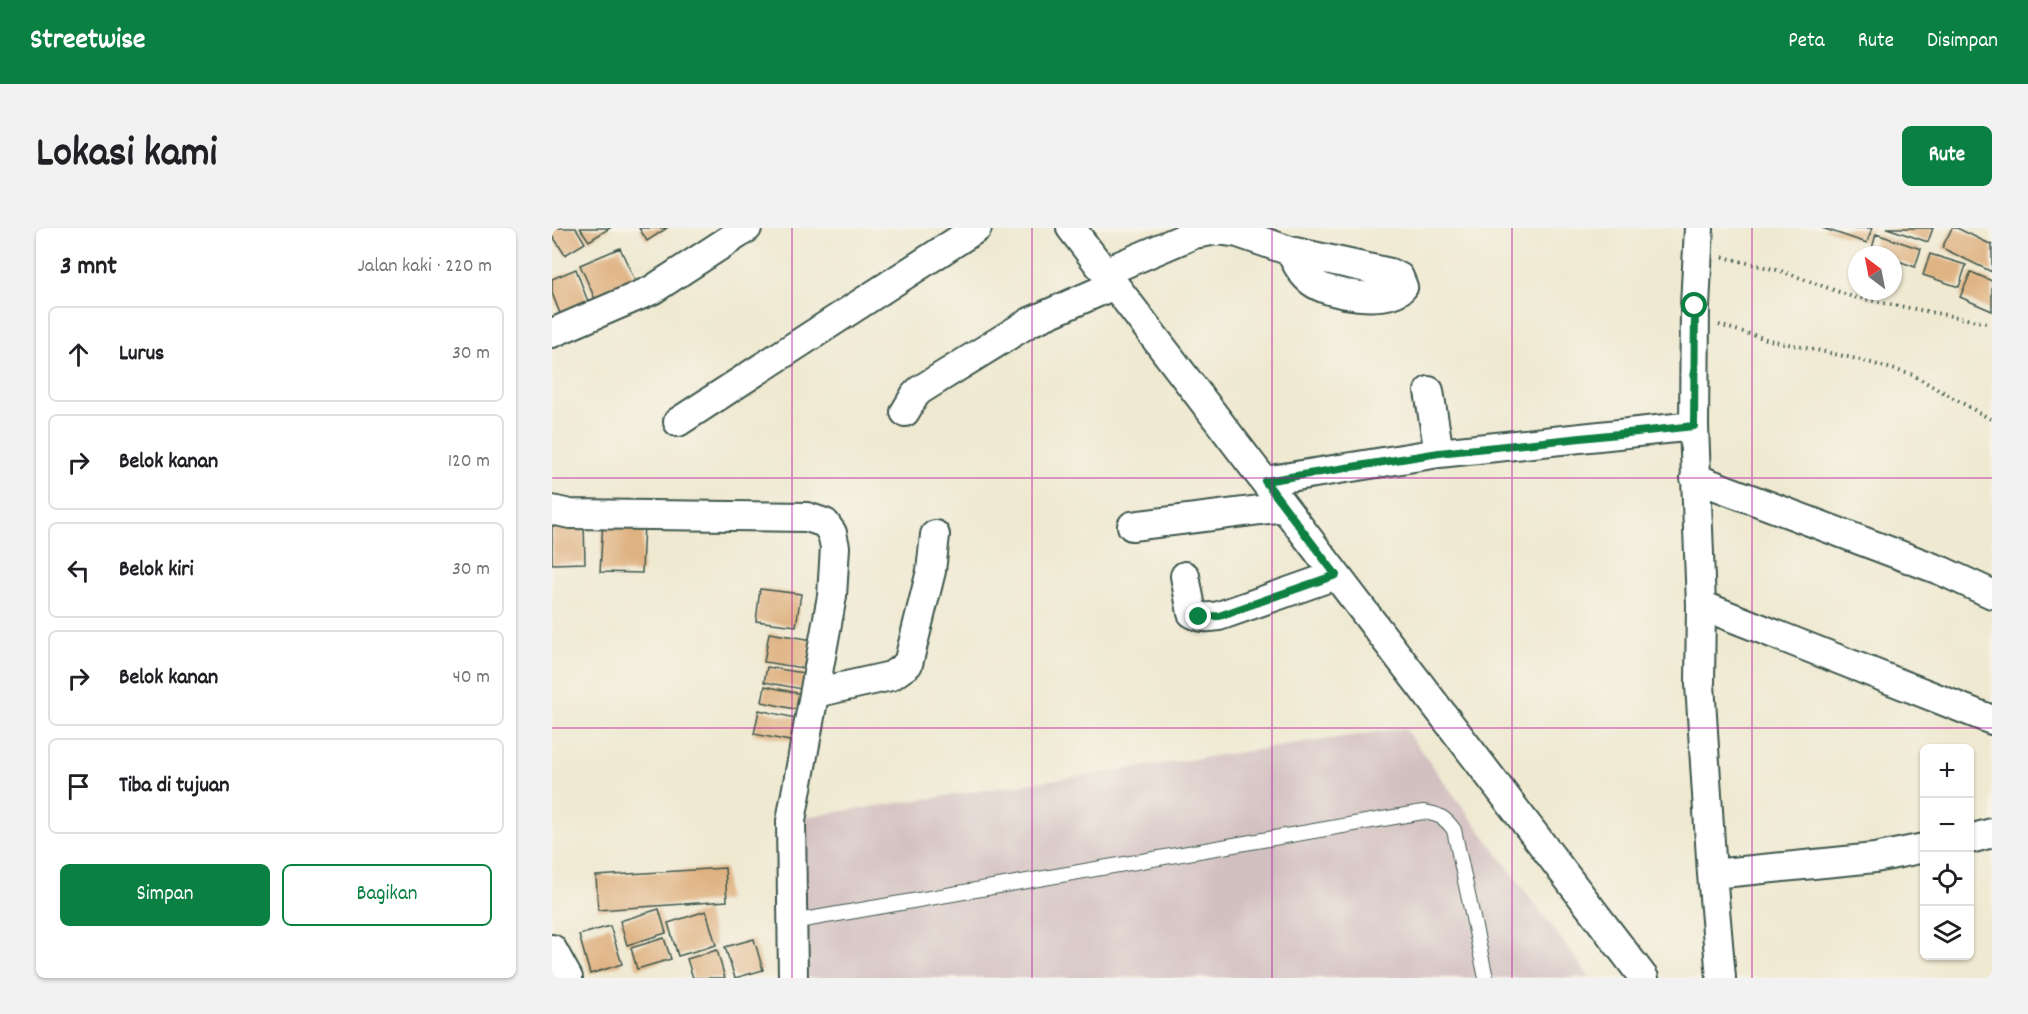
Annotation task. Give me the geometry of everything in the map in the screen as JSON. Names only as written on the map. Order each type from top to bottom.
[{"type":"street","points":[[552,333],[652,290],[747,228]]},
{"type":"street","points":[[678,422],[977,228]]},
{"type":"street","points":[[1071,228],[1644,978]]},
{"type":"street","points":[[905,412],[920,390],[1030,322],[1194,234],[1218,230],[1238,233],[1290,251]]},
{"type":"street","points":[[1699,241],[1695,319],[1694,426],[1701,605],[1700,684],[1720,978]]},
{"type":"street","points":[[1429,391],[1439,453]]},
{"type":"street","points":[[1265,481],[1439,453],[1694,426]]},
{"type":"street","points":[[1695,478],[1942,571],[1992,594]]},
{"type":"street","points":[[1132,526],[1284,507]]},
{"type":"street","points":[[552,510],[570,514],[807,517],[825,523],[832,533],[835,547],[832,596],[791,821],[793,978]]},
{"type":"street","points":[[815,693],[891,676],[908,664],[931,571],[935,535]]},
{"type":"street","points":[[1185,576],[1192,613],[1208,618],[1336,575]]},
{"type":"street","points":[[1701,605],[1992,720]]},
{"type":"street","points":[[1974,838],[1992,833]]},
{"type":"street","points":[[1712,874],[1875,858],[1920,849]]},
{"type":"street","points":[[552,949],[568,978]]},
{"type":"lane","points":[[792,922],[1423,812],[1437,813],[1447,820],[1454,830],[1486,978]]},
{"type":"path","points":[[1699,241],[1738,259],[1781,271],[1853,297],[1987,323]]},
{"type":"path","points":[[1695,319],[1913,375],[1992,420]]},
{"type":"shaded area","points":[[1404,728],[1590,978],[808,978],[784,820]]},
{"type":"building","points":[[552,228],[576,228],[585,243],[565,255],[552,235]]},
{"type":"building","points":[[580,228],[610,228],[589,241]]},
{"type":"building","points":[[639,228],[667,228],[647,241]]},
{"type":"building","points":[[1822,228],[1872,228],[1867,243]]},
{"type":"building","points":[[1887,228],[1933,228],[1928,242]]},
{"type":"building","points":[[1952,228],[1957,228],[1992,245],[1992,272],[1942,248]]},
{"type":"building","points":[[1876,234],[1921,249],[1915,267],[1902,262],[1902,246],[1873,246]]},
{"type":"building","points":[[620,248],[636,283],[596,301],[580,265]]},
{"type":"building","points":[[1930,254],[1966,265],[1959,287],[1923,275]]},
{"type":"building","points":[[576,269],[591,310],[563,321],[552,293],[552,279]]},
{"type":"building","points":[[1971,272],[1992,281],[1992,311],[1960,297]]},
{"type":"building","points":[[603,520],[644,522],[642,573],[600,572]]},
{"type":"building","points":[[584,523],[585,563],[552,564],[552,524]]},
{"type":"building","points":[[760,589],[801,594],[796,626],[756,621]]},
{"type":"building","points":[[769,633],[813,640],[809,669],[764,662]]},
{"type":"building","points":[[767,667],[810,674],[807,690],[764,682]]},
{"type":"building","points":[[765,686],[802,694],[799,710],[762,702]]},
{"type":"building","points":[[759,710],[800,719],[795,742],[754,734]]},
{"type":"building","points":[[725,868],[727,901],[598,910],[596,876]]},
{"type":"building","points":[[659,909],[666,933],[627,945],[620,921]]},
{"type":"building","points":[[706,911],[716,945],[678,956],[668,923]]},
{"type":"building","points":[[610,926],[622,964],[590,974],[579,935]]},
{"type":"building","points":[[664,938],[671,959],[637,969],[631,948]]},
{"type":"building","points":[[754,939],[763,970],[735,978],[725,947]]},
{"type":"building","points":[[717,950],[725,978],[693,978],[687,959]]},
{"type":"route","points":[[1199,617],[1219,616],[1336,575],[1265,481],[1439,453],[1694,426],[1695,306]]}]
